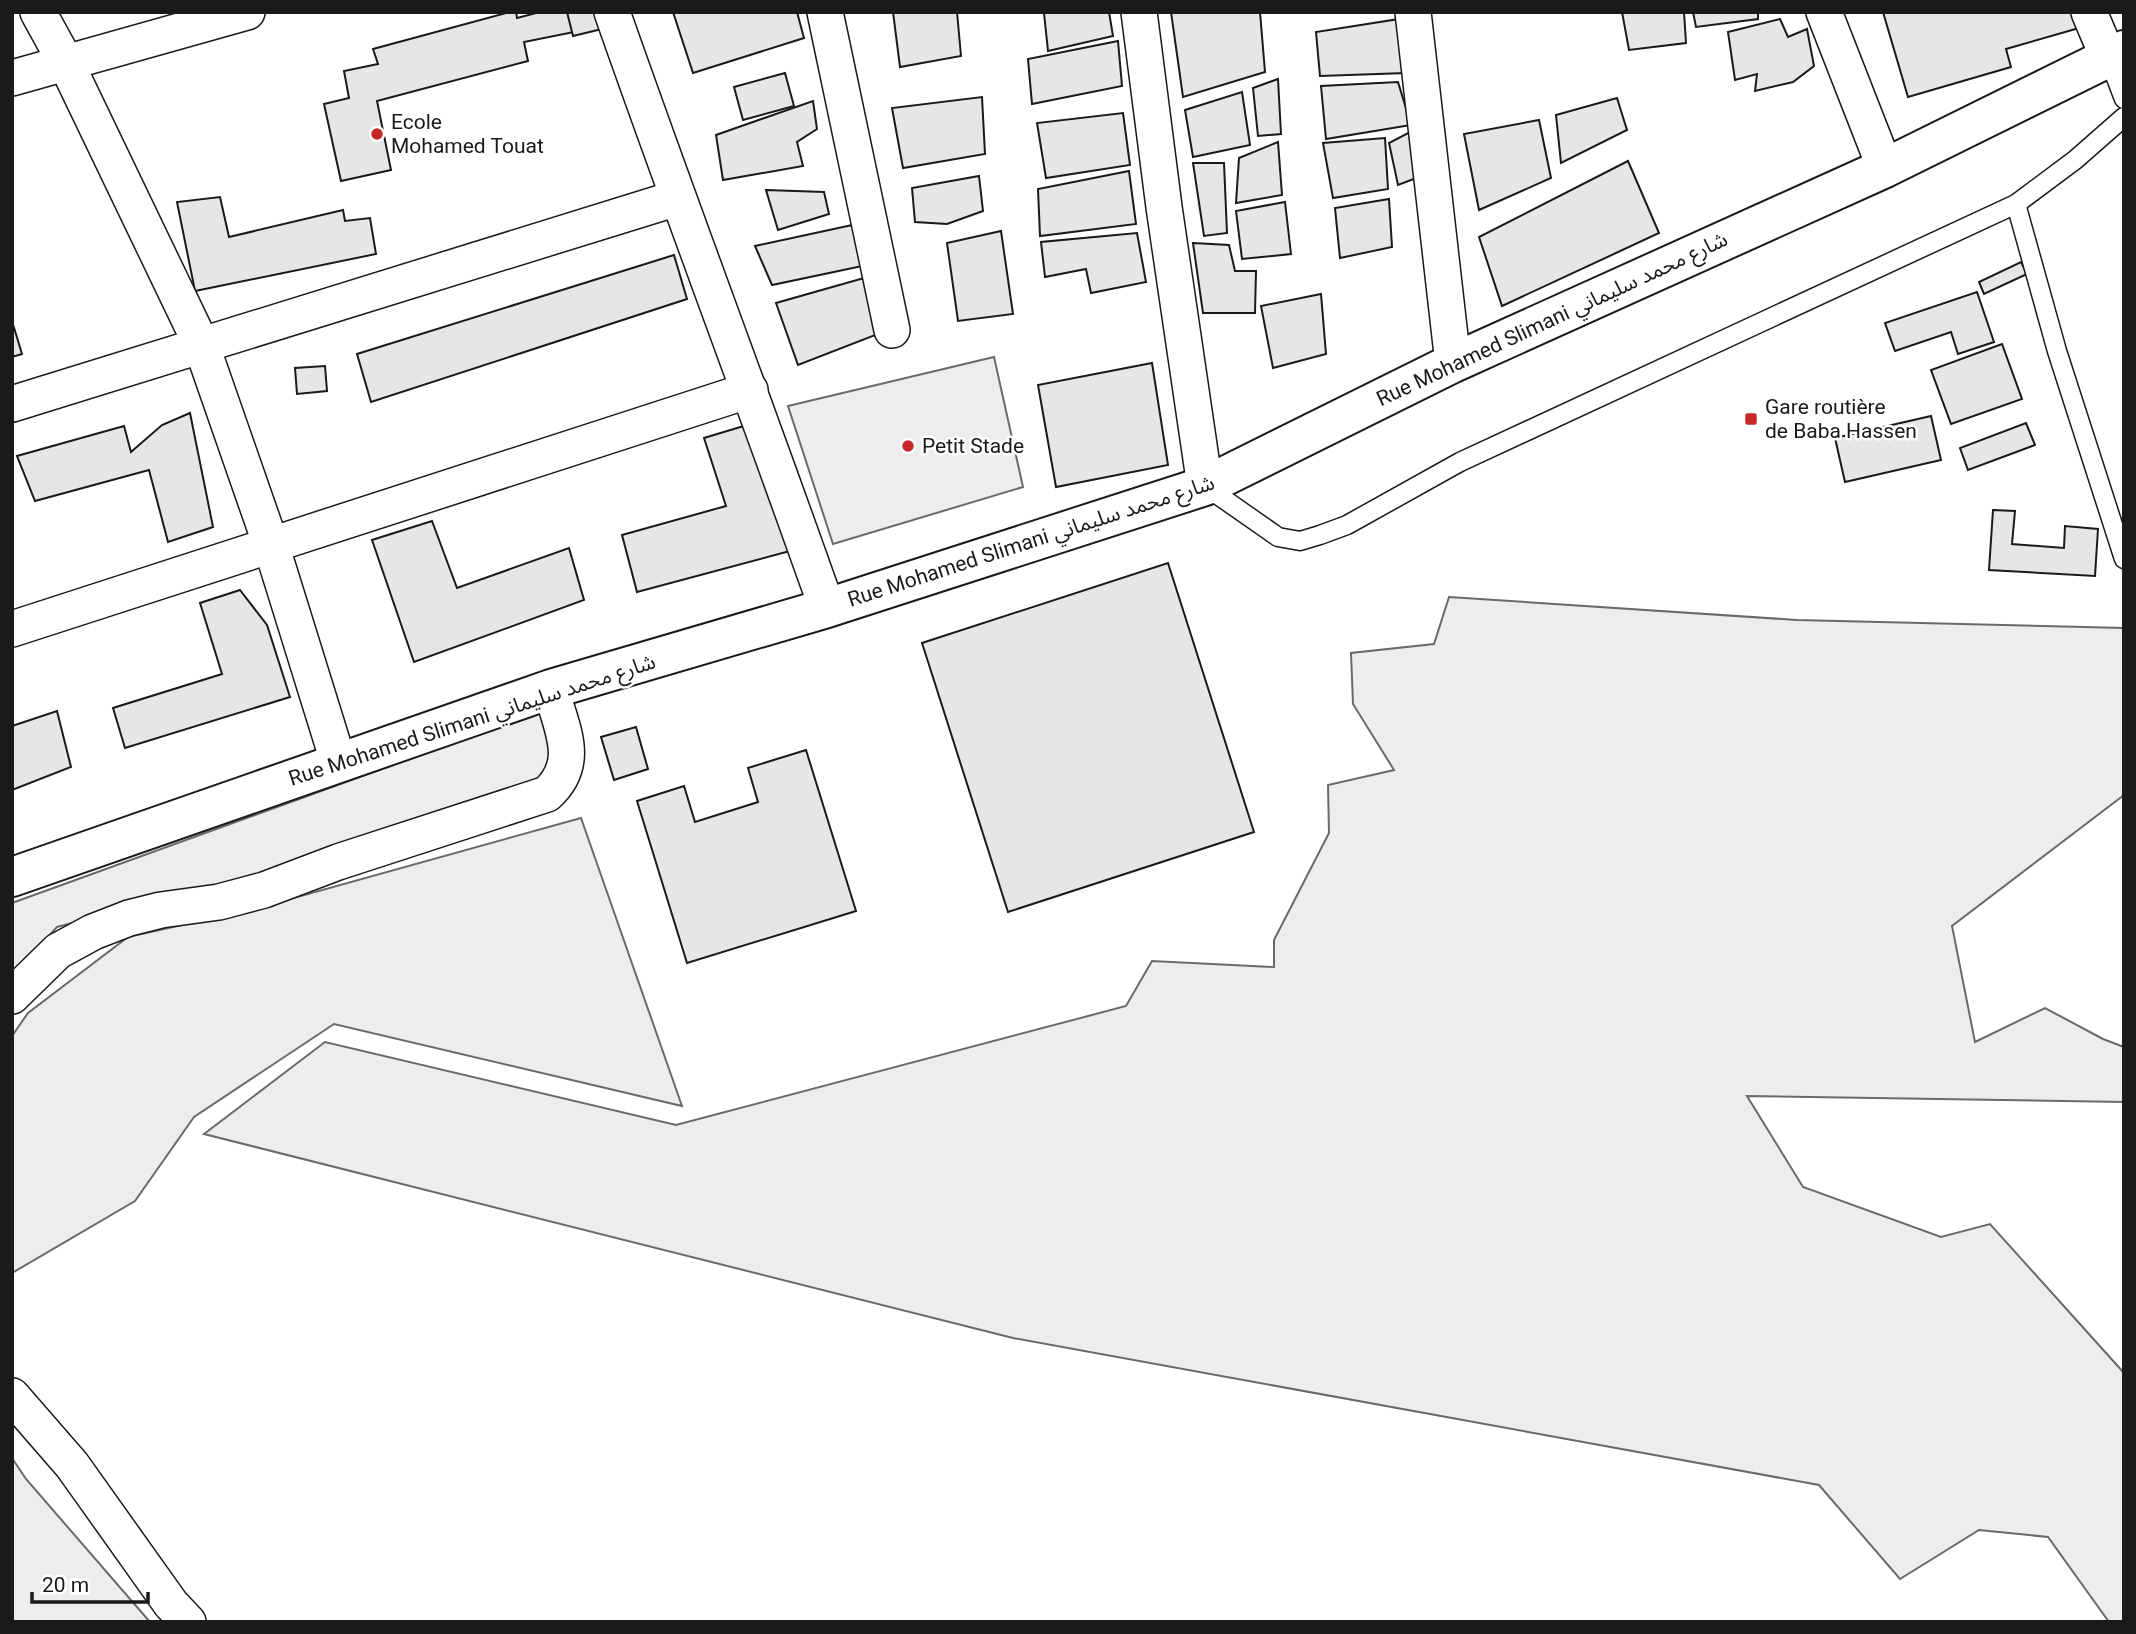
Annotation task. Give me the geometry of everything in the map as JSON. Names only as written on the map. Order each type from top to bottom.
[{"type":"street","points":[[38,12],[66,62],[201,344],[271,545],[339,764]]},
{"type":"street","points":[[12,78],[247,12]]},
{"type":"street","points":[[612,12],[827,608]]},
{"type":"street","points":[[825,12],[892,330]]},
{"type":"street","points":[[1139,12],[1164,207],[1205,486]]},
{"type":"street","points":[[1413,12],[1453,363]]},
{"type":"street","points":[[1824,12],[1885,168]]},
{"type":"street","points":[[2089,12],[2116,54]]},
{"type":"street","name":"Rue Mohamed Slimani شارع محمد سليماني","points":[[12,877],[551,689],[827,608],[1205,486],[1453,363],[1885,168],[2116,54]]},
{"type":"street","points":[[12,404],[677,198]]},
{"type":"street","points":[[12,629],[750,390]]},
{"type":"street","points":[[12,996],[58,951],[93,932],[130,918],[254,893],[338,862],[547,794],[564,774],[568,752],[551,689]]},
{"type":"street","points":[[12,1396],[72,1465],[171,1604],[188,1622]]},
{"type":"lane","points":[[2116,54],[2124,99]]},
{"type":"lane","points":[[1205,486],[1278,537],[1300,541],[1347,525],[1460,462],[2016,204],[2076,160],[2124,117]]},
{"type":"lane","points":[[2016,204],[2057,351],[2124,559]]},
{"type":"shaded area","name":"Petit Stade","points":[[994,357],[1023,487],[833,544],[788,406]]},
{"type":"shaded area","points":[[1449,597],[1797,620],[2124,628],[2124,795],[1952,926],[1975,1042],[2045,1008],[2103,1039],[2124,1047],[2124,1102],[1747,1096],[1803,1187],[1941,1237],[1990,1224],[2124,1373],[2124,1622],[2109,1622],[2048,1537],[1979,1530],[1900,1579],[1819,1485],[1013,1338],[204,1134],[325,1042],[676,1125],[1126,1006],[1152,961],[1274,967],[1274,940],[1329,833],[1328,785],[1394,770],[1353,704],[1351,653],[1434,644]]},
{"type":"shaded area","points":[[542,711],[556,759],[547,775],[240,881],[57,927],[12,977],[12,903]]},
{"type":"shaded area","points":[[581,818],[682,1106],[334,1024],[194,1117],[135,1201],[12,1273],[12,1036],[28,1013],[128,937],[254,909]]},
{"type":"shaded area","points":[[12,1458],[26,1479],[150,1622],[12,1622]]},
{"type":"building","points":[[516,12],[517,18],[540,12],[570,12],[574,32],[524,42],[528,61],[377,101],[391,170],[341,181],[324,104],[349,98],[344,71],[378,64],[373,49]]},
{"type":"building","points":[[567,12],[597,12],[602,29],[573,36]]},
{"type":"building","points":[[673,12],[797,12],[804,38],[693,73]]},
{"type":"building","points":[[893,12],[957,12],[961,56],[900,67]]},
{"type":"building","points":[[1109,12],[1113,36],[1048,51],[1044,13]]},
{"type":"building","points":[[1171,12],[1260,12],[1265,72],[1183,97]]},
{"type":"building","points":[[1622,12],[1684,12],[1686,43],[1629,50]]},
{"type":"building","points":[[1693,12],[1758,12],[1758,19],[1696,27]]},
{"type":"building","points":[[1883,12],[2074,12],[2079,28],[2006,49],[2011,67],[1908,97]]},
{"type":"building","points":[[1399,19],[1406,73],[1320,76],[1316,32]]},
{"type":"building","points":[[1780,19],[1788,37],[1807,29],[1814,66],[1793,82],[1755,91],[1757,74],[1735,80],[1728,32]]},
{"type":"building","points":[[1118,41],[1122,86],[1032,104],[1028,59]]},
{"type":"building","points":[[785,73],[794,106],[743,120],[734,87]]},
{"type":"building","points":[[1278,79],[1281,134],[1258,136],[1253,88]]},
{"type":"building","points":[[1398,82],[1411,125],[1326,139],[1321,86]]},
{"type":"building","points":[[1242,92],[1250,145],[1193,157],[1185,110]]},
{"type":"building","points":[[982,97],[985,154],[903,168],[892,108]]},
{"type":"building","points":[[1617,98],[1627,130],[1561,163],[1556,115]]},
{"type":"building","points":[[813,101],[817,129],[797,142],[803,166],[723,180],[716,135]]},
{"type":"building","points":[[1123,113],[1130,165],[1046,178],[1037,123]]},
{"type":"building","points":[[1539,120],[1551,178],[1479,210],[1464,134]]},
{"type":"building","points":[[1412,131],[1419,177],[1398,185],[1389,143]]},
{"type":"building","points":[[1385,138],[1388,189],[1333,198],[1323,143]]},
{"type":"building","points":[[1278,142],[1282,195],[1236,203],[1239,158]]},
{"type":"building","points":[[1628,161],[1659,233],[1502,306],[1479,237]]},
{"type":"building","points":[[1193,163],[1224,163],[1227,233],[1204,236]]},
{"type":"building","points":[[1129,171],[1136,224],[1040,236],[1038,189]]},
{"type":"building","points":[[979,176],[983,211],[947,224],[915,222],[912,188]]},
{"type":"building","points":[[766,190],[824,192],[829,214],[778,230]]},
{"type":"building","points":[[220,197],[229,237],[343,210],[345,221],[370,218],[376,254],[195,291],[177,202]]},
{"type":"building","points":[[1389,199],[1392,247],[1340,258],[1335,208]]},
{"type":"building","points":[[1285,202],[1291,254],[1242,259],[1236,211]]},
{"type":"building","points":[[857,224],[867,265],[772,285],[755,246]]},
{"type":"building","points":[[1001,231],[1013,314],[958,321],[947,243]]},
{"type":"building","points":[[1137,233],[1146,282],[1091,293],[1086,269],[1045,277],[1041,242]]},
{"type":"building","points":[[1193,243],[1229,245],[1235,271],[1256,271],[1255,313],[1203,313]]},
{"type":"building","points":[[674,255],[687,299],[371,402],[357,354]]},
{"type":"building","points":[[2021,262],[2027,274],[1984,294],[1979,282]]},
{"type":"building","points":[[864,278],[878,334],[798,365],[776,303]]},
{"type":"building","points":[[1977,292],[1994,342],[1958,354],[1951,332],[1895,351],[1885,323]]},
{"type":"building","points":[[1321,294],[1326,354],[1273,368],[1261,306]]},
{"type":"building","points":[[12,321],[22,354],[12,357]]},
{"type":"building","points":[[2002,344],[2022,399],[1951,424],[1931,370]]},
{"type":"building","points":[[1152,363],[1168,465],[1056,487],[1038,385]]},
{"type":"building","points":[[325,366],[327,391],[297,394],[295,368]]},
{"type":"building","points":[[190,413],[213,527],[168,542],[149,470],[35,501],[17,456],[124,426],[131,452],[162,425]]},
{"type":"building","points":[[1931,416],[1941,460],[1845,482],[1835,438]]},
{"type":"building","points":[[757,422],[801,548],[637,592],[622,535],[726,506],[704,438]]},
{"type":"building","points":[[2026,423],[2035,445],[1968,470],[1960,448]]},
{"type":"building","points":[[1993,510],[2015,511],[2012,544],[2064,548],[2065,526],[2098,529],[2095,576],[1989,570]]},
{"type":"building","points":[[432,521],[457,588],[569,548],[584,600],[414,662],[372,540]]},
{"type":"building","points":[[1168,563],[1254,832],[1008,912],[922,643]]},
{"type":"building","points":[[240,590],[267,625],[290,697],[125,748],[113,708],[222,674],[200,603]]},
{"type":"building","points":[[57,711],[71,767],[12,790],[12,726]]},
{"type":"building","points":[[636,727],[648,769],[614,780],[601,737]]},
{"type":"building","points":[[806,750],[856,911],[687,963],[637,801],[684,786],[695,822],[758,802],[748,768]]},
{"type":"place","name":"Ecole Mohamed Touat","points":[[377,134]]},
{"type":"place","name":"Gare routière de Baba Hassen","points":[[1751,419]]},
{"type":"place","name":"Petit Stade","points":[[908,446]]}]
